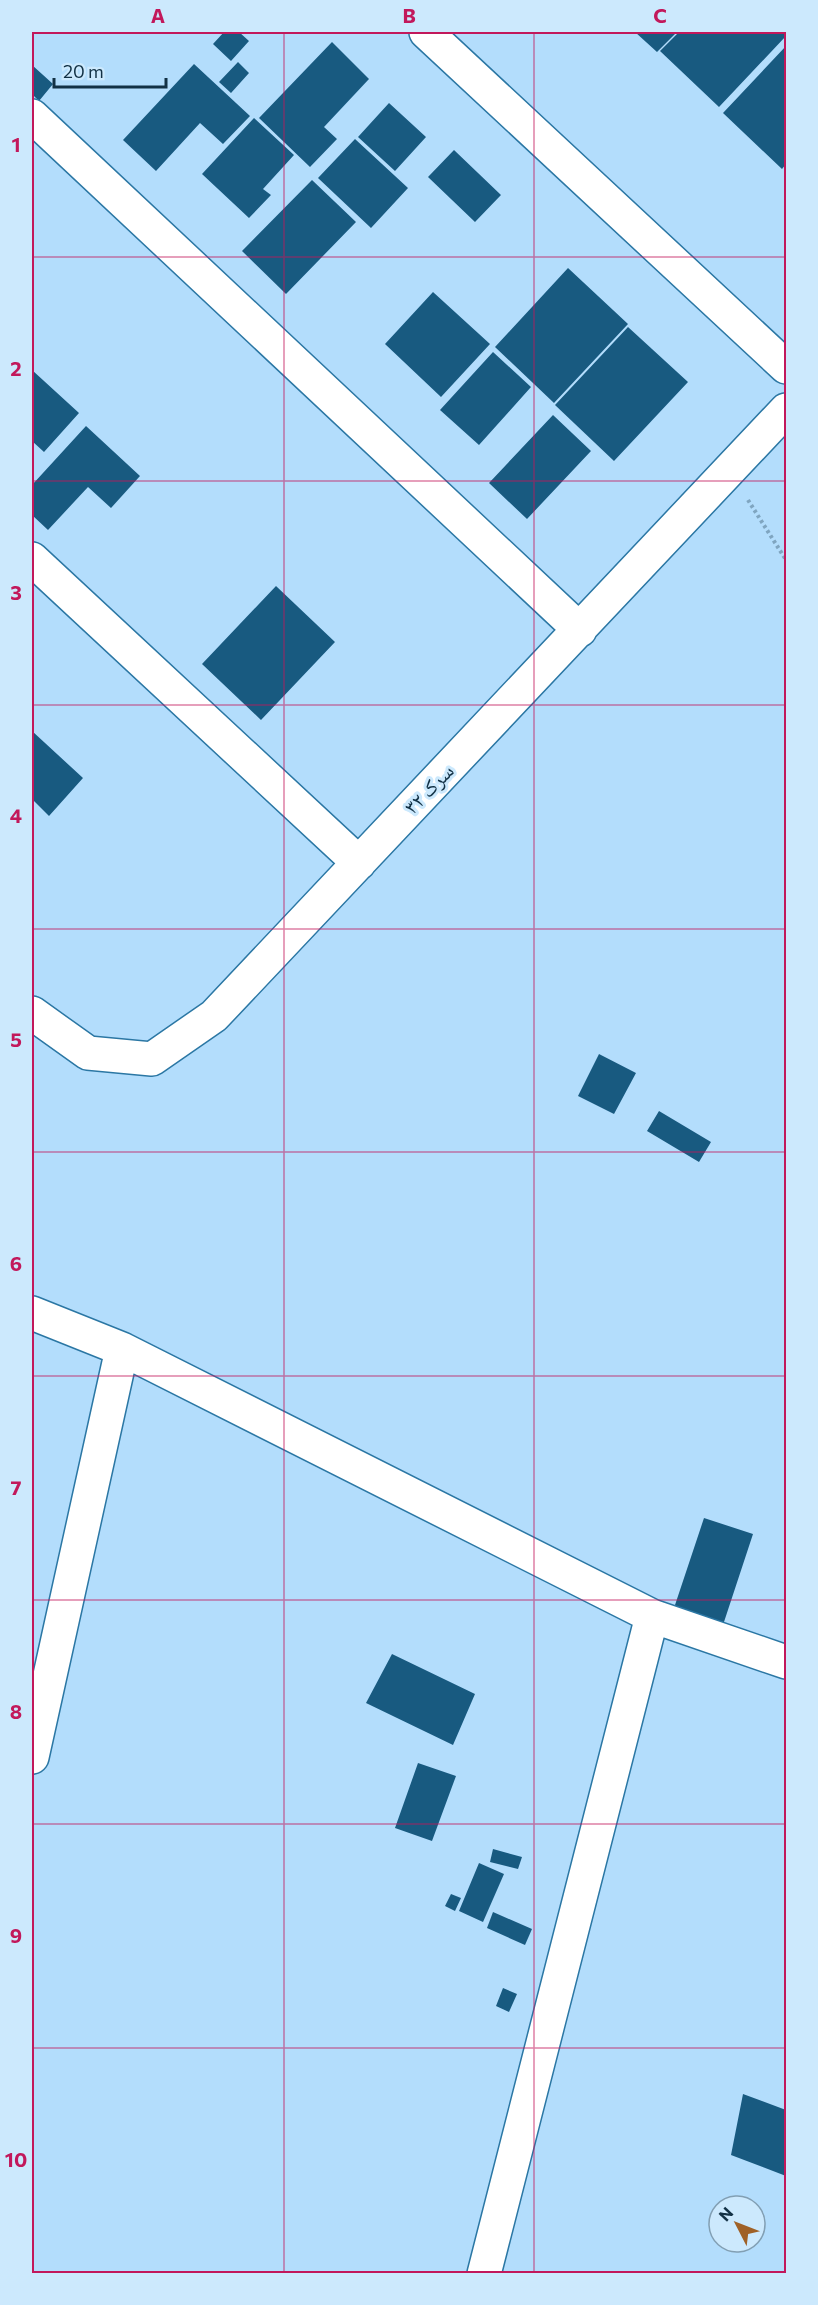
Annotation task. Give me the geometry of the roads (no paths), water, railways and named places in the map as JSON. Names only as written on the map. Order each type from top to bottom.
[{"type":"street","points":[[426,32],[786,367]]},
{"type":"street","points":[[32,116],[580,630]]},
{"type":"street","name":"سرک ۳۲","points":[[32,1013],[88,1053],[152,1059],[214,1016],[786,410]]},
{"type":"street","points":[[32,559],[358,863]]},
{"type":"street","points":[[32,1313],[122,1349],[652,1616],[786,1662]]},
{"type":"street","points":[[32,1757],[122,1349]]},
{"type":"street","points":[[484,2274],[652,1616]]}]
